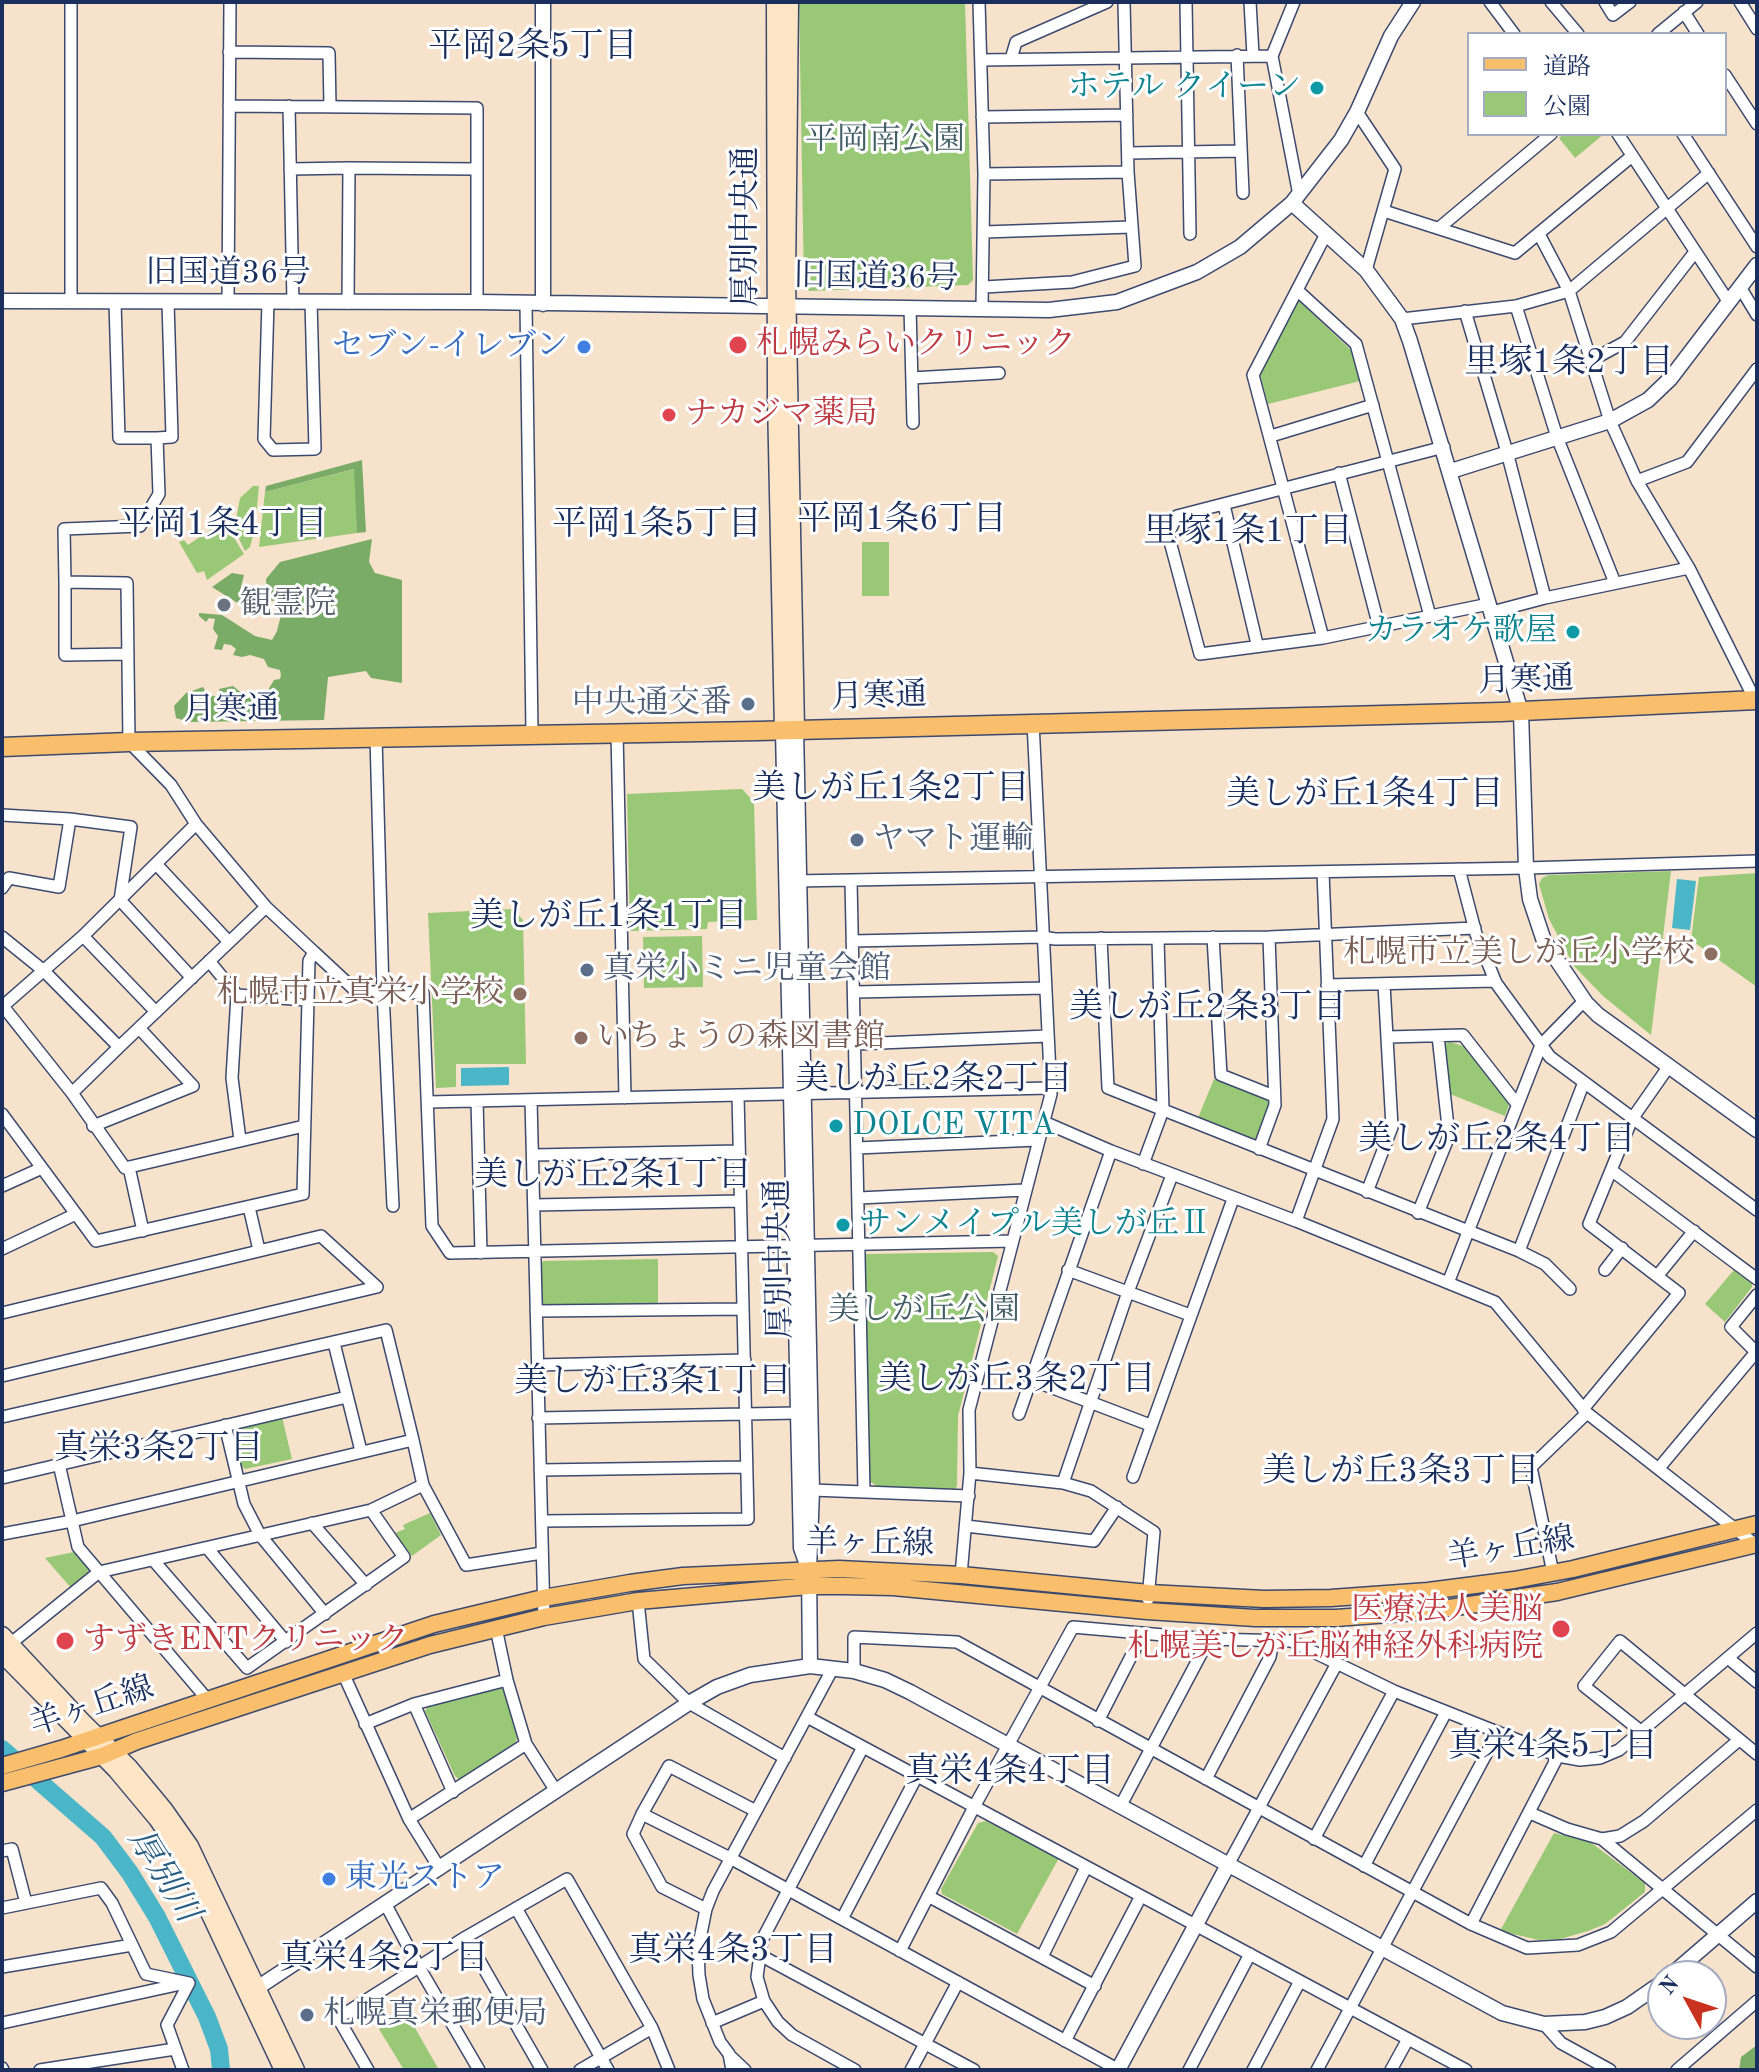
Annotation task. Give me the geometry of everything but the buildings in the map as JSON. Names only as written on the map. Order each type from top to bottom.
[{"type":"highway","name":"月寒通","points":[[2,747],[1521,712],[1756,700]]},
{"type":"main road","name":"厚別中央通","points":[[775,2],[790,730]]},
{"type":"main road","name":"厚別中央通","points":[[782,305],[790,2]]},
{"type":"main road","name":"羊ヶ丘線","points":[[2,1766],[397,1635],[484,1610],[683,1576],[809,1578],[961,1575],[1149,1593],[1264,1599],[1331,1598],[1428,1591],[1553,1573],[1757,1524]]},
{"type":"main road","name":"羊ヶ丘線","points":[[6,1783],[107,1754],[137,1741],[430,1645],[544,1617],[638,1601],[809,1578],[1147,1611],[1255,1618],[1336,1618],[1429,1611],[1578,1588],[1757,1545]]},
{"type":"main road","points":[[5,1644],[91,1738],[164,1809],[190,1846],[253,1991],[283,2070]]},
{"type":"main road","points":[[253,1991],[296,2070]]},
{"type":"street","points":[[71,2],[71,302]]},
{"type":"street","points":[[228,302],[230,2]]},
{"type":"street","points":[[543,2],[543,304]]},
{"type":"street","points":[[1011,59],[1016,42],[1107,2]]},
{"type":"street","points":[[984,287],[1072,282],[1135,266],[1128,172],[1124,2]]},
{"type":"street","points":[[1186,2],[1190,234]]},
{"type":"street","points":[[1250,2],[1253,55]]},
{"type":"street","points":[[1294,2],[1272,56],[1296,199],[1326,234],[1366,270],[1402,319],[1444,447],[1521,712],[1526,868],[1530,899],[1544,941],[1584,1001],[1598,1015],[1757,1130]]},
{"type":"street","name":"旧国道36号","points":[[2,301],[477,302],[1049,310],[1117,302],[1197,272],[1240,247],[1296,199],[1328,159],[1357,112],[1391,36],[1413,2]]},
{"type":"street","points":[[1490,2],[1512,32]]},
{"type":"street","points":[[1551,2],[1576,32]]},
{"type":"street","points":[[1605,2],[1613,15],[1630,2]]},
{"type":"street","points":[[1660,32],[1697,2]]},
{"type":"street","points":[[1740,2],[1757,29]]},
{"type":"street","points":[[981,3],[984,174],[982,307]]},
{"type":"street","points":[[1684,12],[1697,32]]},
{"type":"street","points":[[229,52],[329,53],[330,107]]},
{"type":"street","points":[[1237,55],[1243,193]]},
{"type":"street","points":[[981,60],[1272,56]]},
{"type":"street","points":[[1727,78],[1757,124]]},
{"type":"street","points":[[229,106],[477,108],[477,302]]},
{"type":"street","points":[[289,106],[293,303]]},
{"type":"street","points":[[1357,112],[1395,169],[1366,270]]},
{"type":"street","points":[[982,117],[1127,115]]},
{"type":"street","points":[[1439,228],[1549,136]]},
{"type":"street","points":[[1619,136],[1728,301]]},
{"type":"street","points":[[1684,136],[1757,247]]},
{"type":"street","points":[[1128,153],[1240,151]]},
{"type":"street","points":[[1384,211],[1515,253],[1632,156]]},
{"type":"street","points":[[348,303],[349,168]]},
{"type":"street","points":[[290,169],[477,169]]},
{"type":"street","points":[[984,174],[1128,172]]},
{"type":"street","points":[[1402,319],[1516,306],[1569,291],[1709,173]]},
{"type":"street","points":[[984,232],[1131,227]]},
{"type":"street","points":[[1323,638],[1253,375],[1326,234]]},
{"type":"street","points":[[1539,234],[1569,291],[1610,421],[1637,481],[1689,568],[1756,700]]},
{"type":"street","points":[[1590,361],[1625,342],[1695,252]]},
{"type":"street","points":[[1451,471],[1610,421],[1648,400],[1670,379],[1757,265]]},
{"type":"street","points":[[1740,287],[1757,315]]},
{"type":"street","points":[[1297,290],[1356,344],[1430,616]]},
{"type":"street","points":[[115,302],[119,438],[172,437],[168,302]]},
{"type":"street","points":[[268,302],[264,439],[273,450],[315,449],[311,302]]},
{"type":"street","points":[[526,304],[532,733]]},
{"type":"street","points":[[1516,306],[1557,437],[1615,583]]},
{"type":"street","points":[[910,307],[913,423]]},
{"type":"street","points":[[1465,311],[1507,452],[1545,598]]},
{"type":"street","points":[[1637,481],[1687,462],[1757,369]]},
{"type":"street","points":[[912,378],[999,373]]},
{"type":"street","points":[[1271,436],[1373,405]]},
{"type":"street","points":[[128,654],[65,655],[64,529],[140,526],[159,494],[157,438]]},
{"type":"street","points":[[1444,447],[1177,516],[1168,534],[1200,654],[1257,644],[1323,638],[1430,616],[1545,598],[1689,568]]},
{"type":"street","points":[[1339,473],[1379,627]]},
{"type":"street","points":[[1224,505],[1257,644]]},
{"type":"street","points":[[65,582],[127,583],[129,742],[171,785],[196,824],[266,907],[357,992],[423,993],[432,1226],[450,1253],[1012,1241]]},
{"type":"street","points":[[961,1575],[969,1496],[969,1410],[1044,1122],[1050,1088],[1033,722]]},
{"type":"street","name":"厚別中央通","points":[[790,730],[801,1245],[812,1490],[809,1578]]},
{"type":"street","points":[[617,732],[625,1098]]},
{"type":"street","points":[[376,737],[393,1206]]},
{"type":"street","points":[[2,815],[131,827],[120,900]]},
{"type":"street","points":[[2,888],[9,878],[59,887],[70,819]]},
{"type":"street","points":[[196,824],[83,936],[3,1006],[72,1093],[125,1168],[304,1126]]},
{"type":"street","points":[[793,882],[1757,861]]},
{"type":"street","points":[[157,865],[229,942]]},
{"type":"street","points":[[1459,869],[1475,928],[1495,981],[1550,1057],[1757,1210]]},
{"type":"street","points":[[1296,1221],[1333,1119],[1323,872]]},
{"type":"street","points":[[851,881],[864,1491]]},
{"type":"street","points":[[120,900],[192,978]]},
{"type":"street","points":[[72,1093],[266,907]]},
{"type":"street","points":[[852,941],[1326,936],[1475,928]]},
{"type":"street","points":[[83,936],[156,1012]]},
{"type":"street","points":[[2,937],[44,971],[119,1047]]},
{"type":"street","points":[[1213,937],[1221,1075],[1274,1096]]},
{"type":"street","points":[[1259,1149],[1275,1105],[1269,937]]},
{"type":"street","points":[[1101,938],[1108,1088],[1519,1251],[1545,1264],[1570,1289]]},
{"type":"street","points":[[1143,1164],[1163,1110],[1158,939]]},
{"type":"street","points":[[4,1119],[96,1241],[303,1194],[307,1000],[309,961],[314,952]]},
{"type":"street","points":[[209,961],[237,995],[232,1078],[240,1140]]},
{"type":"street","points":[[1327,985],[1495,981]]},
{"type":"street","points":[[1367,1192],[1392,1127],[1384,984]]},
{"type":"street","points":[[855,992],[1046,988]]},
{"type":"street","points":[[237,995],[307,1000]]},
{"type":"street","points":[[1448,1283],[1541,1045],[1584,1001]]},
{"type":"street","points":[[93,1126],[193,1086],[139,1028]]},
{"type":"street","points":[[1388,1037],[1463,1035],[1517,1104]]},
{"type":"street","points":[[856,1044],[1048,1036]]},
{"type":"street","points":[[1418,1213],[1449,1136],[1438,1036]]},
{"type":"street","points":[[1553,1573],[1531,1467],[1585,1411],[1679,1293],[1589,1224],[1632,1119],[1669,1066]]},
{"type":"street","points":[[1519,1251],[1584,1082]]},
{"type":"street","points":[[428,1102],[1050,1088]]},
{"type":"street","points":[[542,1521],[748,1519],[738,1095]]},
{"type":"street","points":[[531,1100],[544,1617]]},
{"type":"street","points":[[477,1101],[481,1253]]},
{"type":"street","points":[[1044,1122],[1495,1302],[1585,1411],[1757,1545]]},
{"type":"street","points":[[857,1148],[1037,1140]]},
{"type":"street","points":[[534,1155],[739,1151]]},
{"type":"street","points":[[1019,1414],[1111,1151]]},
{"type":"street","points":[[129,1167],[143,1231]]},
{"type":"street","points":[[2,1186],[42,1168]]},
{"type":"street","points":[[1611,1170],[1757,1279]]},
{"type":"street","points":[[1063,1483],[1128,1292],[1172,1175]]},
{"type":"street","points":[[859,1198],[1024,1190]]},
{"type":"street","points":[[1133,1477],[1233,1199]]},
{"type":"street","points":[[534,1205],[740,1201]]},
{"type":"street","points":[[249,1207],[259,1250]]},
{"type":"street","points":[[2,1249],[76,1214]]},
{"type":"street","points":[[1658,1275],[1694,1231]]},
{"type":"street","points":[[2,1313],[321,1236],[377,1287],[2,1376]]},
{"type":"street","name":"厚別中央通","points":[[801,1245],[797,1413],[801,1548],[809,1578]]},
{"type":"street","points":[[1605,1270],[1622,1248]]},
{"type":"street","points":[[1068,1270],[1190,1315]]},
{"type":"street","points":[[1659,1468],[1756,1352],[1731,1327],[1757,1295]]},
{"type":"street","points":[[536,1311],[743,1309]]},
{"type":"street","points":[[2,1417],[386,1330],[423,1485],[466,1565],[542,1553]]},
{"type":"street","points":[[334,1343],[361,1451]]},
{"type":"street","points":[[537,1365],[745,1360]]},
{"type":"street","points":[[1032,1380],[1150,1425]]},
{"type":"street","points":[[2,1478],[347,1397]]},
{"type":"street","points":[[538,1418],[797,1413]]},
{"type":"street","points":[[225,1425],[244,1504],[260,1535],[325,1614]]},
{"type":"street","points":[[2,1534],[72,1521],[413,1440]]},
{"type":"street","points":[[59,1464],[78,1547],[207,1699]]},
{"type":"street","points":[[540,1470],[746,1467]]},
{"type":"street","points":[[970,1473],[1063,1483],[1091,1491],[1154,1532],[1147,1611]]},
{"type":"street","points":[[5,1644],[99,1572],[371,1510],[423,1485]]},
{"type":"street","points":[[812,1490],[969,1496]]},
{"type":"street","points":[[966,1526],[1094,1541],[1117,1507]]},
{"type":"street","points":[[154,1561],[247,1668],[404,1557],[371,1510]]},
{"type":"street","points":[[312,1523],[366,1585]]},
{"type":"street","points":[[208,1549],[286,1642]]},
{"type":"street","points":[[809,1578],[810,1666]]},
{"type":"street","points":[[638,1601],[644,1659],[689,1703],[785,1758]]},
{"type":"street","points":[[900,1951],[974,1807],[1073,1627],[1209,1639],[1291,1641],[1394,1691],[1558,1756],[1580,1760],[1600,1758],[1619,1750],[1757,1633]]},
{"type":"street","points":[[496,1628],[526,1744],[556,1791]]},
{"type":"street","points":[[1098,1721],[1143,1633]]},
{"type":"street","points":[[854,1671],[854,1637],[957,1642],[1471,1924],[1527,1948],[1578,1945],[1611,1932],[1757,1810]]},
{"type":"street","points":[[1121,1805],[1209,1639]]},
{"type":"street","points":[[1206,1779],[1270,1657],[1273,1641]]},
{"type":"street","points":[[1642,1732],[1584,1686],[1620,1641],[1757,1754]]},
{"type":"street","points":[[1728,1658],[1757,1682]]},
{"type":"street","points":[[642,1814],[730,1858],[1119,2070],[1336,1665]]},
{"type":"street","points":[[253,1991],[689,1703],[717,1687],[750,1675],[810,1666],[854,1671],[885,1680],[910,1692],[1502,2013],[1544,2024],[1566,2024],[1605,2017],[1647,1993]]},
{"type":"street","points":[[745,2070],[729,2054],[703,1999],[698,1949],[706,1909],[730,1858],[833,1668]]},
{"type":"street","points":[[343,1673],[409,1819],[440,1869]]},
{"type":"street","points":[[365,1724],[414,1704],[507,1680]]},
{"type":"street","points":[[1314,1839],[1394,1691]]},
{"type":"street","points":[[414,1704],[453,1792]]},
{"type":"street","points":[[1364,1866],[1446,1712]]},
{"type":"street","points":[[807,1717],[1460,2069]]},
{"type":"street","points":[[1317,2070],[1498,1732]]},
{"type":"street","points":[[1602,1839],[1620,1836],[1644,1821],[1739,1740]]},
{"type":"street","points":[[409,1819],[526,1744]]},
{"type":"street","points":[[855,2070],[792,2035],[778,2022],[764,2001],[757,1977],[762,1940],[863,1747]]},
{"type":"street","points":[[1471,1924],[1558,1756]]},
{"type":"street","points":[[706,1909],[662,1887],[633,1834],[642,1814],[669,1766],[756,1811]]},
{"type":"street","points":[[842,1919],[917,1776]]},
{"type":"street","points":[[1530,1813],[1567,1829],[1602,1839],[1757,1967]]},
{"type":"street","points":[[2,1851],[12,1849],[26,1903]]},
{"type":"street","points":[[1042,1957],[1086,1867]]},
{"type":"street","points":[[368,2070],[338,2018],[466,1937],[567,1879],[652,2028],[669,2070]]},
{"type":"street","points":[[2,1908],[101,1888],[112,1903],[146,1974],[189,1983]]},
{"type":"street","points":[[928,1896],[1095,1986]]},
{"type":"street","points":[[1065,2041],[1141,1896]]},
{"type":"street","points":[[1689,1960],[1757,1901]]},
{"type":"street","points":[[386,1905],[479,2070]]},
{"type":"street","points":[[516,1908],[608,2070]]},
{"type":"street","points":[[466,1937],[542,2070]]},
{"type":"street","points":[[2,1967],[132,1945]]},
{"type":"street","points":[[758,1954],[974,2070]]},
{"type":"street","points":[[1189,2070],[1250,1954]]},
{"type":"street","points":[[1253,2070],[1300,1981]]},
{"type":"street","points":[[911,2070],[958,1982]]},
{"type":"street","points":[[2,2023],[189,1983]]},
{"type":"street","points":[[183,2070],[167,2025],[189,1983]]},
{"type":"street","points":[[712,2023],[764,2001]]},
{"type":"street","points":[[1677,2070],[1757,2001]]},
{"type":"street","points":[[1544,2024],[1561,2043],[1610,2070]]},
{"type":"street","points":[[580,2070],[652,2028]]},
{"type":"street","points":[[1391,2070],[1408,2039]]},
{"type":"street","points":[[40,2070],[175,2049]]},
{"type":"street","points":[[729,2054],[732,2070]]},
{"type":"green space","name":"平岡南公園","points":[[799,2],[965,2],[973,280],[968,285],[809,291],[804,283]]},
{"type":"green space","points":[[1562,136],[1602,136],[1575,158],[1559,138]]},
{"type":"green space","points":[[1298,300],[1351,350],[1360,381],[1268,404],[1259,370]]},
{"type":"green space","points":[[362,460],[366,532],[357,533],[354,469],[265,492],[266,486]]},
{"type":"green space","points":[[355,469],[357,533],[259,547],[265,492]]},
{"type":"green space","points":[[253,486],[259,486],[255,528],[250,547],[245,551],[234,529],[238,526],[236,520],[240,498]]},
{"type":"green space","points":[[213,528],[215,532],[221,529],[224,534],[230,531],[244,554],[207,580],[204,571],[197,573],[179,542],[184,540],[188,545]]},
{"type":"green space","points":[[372,539],[369,562],[375,573],[402,580],[402,683],[371,678],[366,671],[328,677],[324,720],[189,722],[176,718],[174,706],[186,693],[203,687],[207,694],[221,698],[219,689],[233,686],[248,698],[265,695],[274,680],[280,679],[280,670],[268,667],[264,659],[233,655],[236,649],[231,645],[224,644],[222,650],[214,649],[218,636],[213,629],[215,619],[209,618],[206,622],[199,613],[222,615],[255,636],[272,640],[283,607],[280,600],[262,602],[255,614],[212,587],[232,573],[244,575],[240,591],[251,596],[267,593],[266,579],[280,562]]},
{"type":"green space","points":[[862,542],[889,542],[889,596],[862,596]]},
{"type":"green space","points":[[742,789],[754,802],[757,920],[708,922],[707,929],[630,931],[627,794]]},
{"type":"green space","points":[[1671,871],[1651,1035],[1603,996],[1574,966],[1549,919],[1539,884],[1542,878],[1549,875]]},
{"type":"green space","points":[[1757,873],[1757,987],[1691,940],[1699,877]]},
{"type":"green space","points":[[513,909],[523,920],[526,1064],[456,1064],[456,1087],[436,1088],[428,913]]},
{"type":"green space","points":[[702,936],[703,987],[644,988],[643,937]]},
{"type":"green space","points":[[1450,1042],[1463,1046],[1507,1102],[1509,1105],[1505,1116],[1450,1094],[1444,1049],[1445,1044]]},
{"type":"green space","points":[[1214,1079],[1266,1099],[1270,1104],[1259,1137],[1254,1140],[1198,1118]]},
{"type":"green space","name":"美しが丘公園","points":[[993,1252],[998,1256],[958,1416],[955,1491],[877,1486],[869,1481],[866,1254]]},
{"type":"green space","points":[[658,1259],[658,1303],[544,1305],[539,1302],[540,1263],[544,1261]]},
{"type":"green space","points":[[1734,1270],[1752,1283],[1752,1287],[1725,1322],[1705,1304]]},
{"type":"green space","points":[[282,1417],[292,1459],[245,1469],[241,1466],[233,1430],[236,1426]]},
{"type":"green space","points":[[430,1513],[441,1535],[412,1556],[395,1533],[405,1529],[403,1525]]},
{"type":"green space","points":[[74,1552],[90,1574],[72,1589],[45,1558]]},
{"type":"green space","points":[[502,1688],[517,1739],[514,1745],[460,1780],[455,1776],[425,1711],[428,1706]]},
{"type":"green space","points":[[986,1821],[1059,1858],[1017,1934],[942,1894],[941,1889],[978,1823]]},
{"type":"green space","points":[[1554,1833],[1590,1842],[1645,1883],[1645,1892],[1605,1924],[1560,1939],[1539,1940],[1500,1931]]},
{"type":"green space","points":[[406,2012],[439,2070],[404,2070],[379,2029]]},
{"type":"green space","points":[[1757,2045],[1757,2070],[1739,2070],[1741,2057]]},
{"type":"water","points":[[1677,879],[1696,881],[1690,930],[1672,928]]},
{"type":"water","points":[[509,1067],[509,1085],[461,1086],[461,1068]]},
{"type":"waterway","name":"厚別川","points":[[2,1749],[103,1837],[130,1873],[157,1917],[207,2017],[219,2049],[221,2070]]},
{"type":"place","name":"ホテル クイーン","points":[[1317,88]]},
{"type":"place","name":"札幌みらいクリニック","points":[[738,345]]},
{"type":"place","name":"セブン-イレブン","points":[[584,347]]},
{"type":"place","name":"ナカジマ薬局","points":[[669,415]]},
{"type":"place","name":"観霊院","points":[[224,605]]},
{"type":"place","name":"カラオケ歌屋","points":[[1573,632]]},
{"type":"place","name":"中央通交番","points":[[748,704]]},
{"type":"place","name":"ヤマト運輸","points":[[857,840]]},
{"type":"place","name":"札幌市立美しが丘小学校","points":[[1711,954]]},
{"type":"place","name":"真栄小ミニ児童会館","points":[[587,970]]},
{"type":"place","name":"札幌市立真栄小学校","points":[[520,994]]},
{"type":"place","name":"いちょうの森図書館","points":[[581,1038]]},
{"type":"place","name":"DOLCE VITA","points":[[836,1126]]},
{"type":"place","name":"サンメイプル美しが丘Ⅱ","points":[[843,1225]]},
{"type":"place","name":"医療法人美脳 札幌美しが丘脳神経外科病院","points":[[1561,1629]]},
{"type":"place","name":"すずきENTクリニック","points":[[65,1641]]},
{"type":"place","name":"東光ストア","points":[[329,1879]]},
{"type":"place","name":"札幌真栄郵便局","points":[[307,2015]]},
{"type":"district","name":"平岡2条5丁目","points":[[533,47]]},
{"type":"district","name":"里塚1条2丁目","points":[[1569,363]]},
{"type":"district","name":"平岡1条6丁目","points":[[902,520]]},
{"type":"district","name":"平岡1条4丁目","points":[[223,525]]},
{"type":"district","name":"平岡1条5丁目","points":[[657,525]]},
{"type":"district","name":"里塚1条1丁目","points":[[1248,532]]},
{"type":"district","name":"美しが丘1条2丁目","points":[[891,789]]},
{"type":"district","name":"美しが丘1条4丁目","points":[[1365,795]]},
{"type":"district","name":"美しが丘1条1丁目","points":[[609,917]]},
{"type":"district","name":"美しが丘2条3丁目","points":[[1208,1008]]},
{"type":"district","name":"美しが丘2条2丁目","points":[[934,1080]]},
{"type":"district","name":"美しが丘2条4丁目","points":[[1497,1140]]},
{"type":"district","name":"美しが丘2条1丁目","points":[[613,1176]]},
{"type":"district","name":"美しが丘3条2丁目","points":[[1017,1380]]},
{"type":"district","name":"美しが丘3条1丁目","points":[[653,1382]]},
{"type":"district","name":"真栄3条2丁目","points":[[159,1449]]},
{"type":"district","name":"美しが丘3条3丁目","points":[[1401,1472]]},
{"type":"district","name":"真栄4条5丁目","points":[[1553,1747]]},
{"type":"district","name":"真栄4条4丁目","points":[[1010,1772]]},
{"type":"district","name":"真栄4条3丁目","points":[[733,1951]]},
{"type":"district","name":"真栄4条2丁目","points":[[384,1959]]}]
